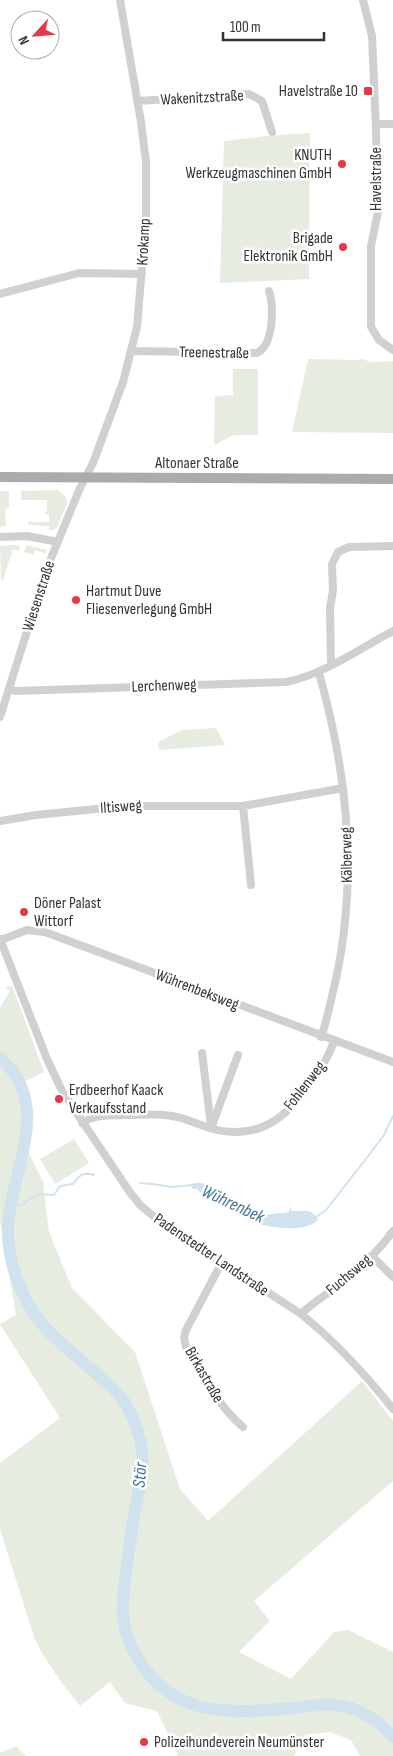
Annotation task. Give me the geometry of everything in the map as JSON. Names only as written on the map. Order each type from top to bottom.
[{"type":"main road","name":"Altonaer Straße","points":[[0,478],[393,478]]},
{"type":"street","name":"Krokamp","points":[[86,478],[123,382],[132,351],[137,327],[142,274],[146,181],[144,142],[120,0]]},
{"type":"street","name":"Havelstraße","points":[[364,0],[372,36],[376,124],[378,212],[371,246],[372,327],[379,340],[393,350]]},
{"type":"street","name":"Wakenitzstraße","points":[[138,101],[249,94],[262,101],[272,132]]},
{"type":"street","points":[[376,124],[393,124]]},
{"type":"street","points":[[0,294],[79,273],[142,274]]},
{"type":"street","name":"Treenestraße","points":[[132,351],[260,352],[267,341],[272,317],[272,299],[269,291]]},
{"type":"street","name":"Wiesenstraße","points":[[0,717],[43,580],[86,478]]},
{"type":"street","points":[[0,537],[27,536],[58,542]]},
{"type":"street","points":[[331,665],[330,608],[333,591],[332,564],[335,556],[343,548],[393,546]]},
{"type":"street","name":"Lerchenweg","points":[[9,689],[16,691],[286,682],[303,679],[319,672],[393,631]]},
{"type":"street","name":"Kälberweg","points":[[319,672],[331,720],[343,788],[348,851],[346,919],[338,971],[321,1037]]},
{"type":"street","name":"Iltisweg","points":[[0,822],[36,815],[126,806],[243,806],[343,788]]},
{"type":"street","points":[[243,806],[251,885]]},
{"type":"street","name":"Wührenbeksweg","points":[[0,939],[27,930],[45,932],[321,1037],[393,1062]]},
{"type":"street","name":"Padenstedter Landstraße","points":[[0,939],[47,1060],[62,1091],[114,1171],[140,1204],[162,1224],[221,1264],[301,1314],[350,1358],[393,1409]]},
{"type":"street","name":"Fohlenweg","points":[[82,1123],[94,1116],[163,1114],[211,1128],[245,1132],[261,1128],[273,1122],[294,1104],[315,1078],[334,1041]]},
{"type":"street","points":[[202,1054],[211,1128]]},
{"type":"street","points":[[211,1128],[238,1055]]},
{"type":"street","name":"Fuchsweg","points":[[301,1314],[372,1256],[393,1231]]},
{"type":"street","points":[[372,1256],[393,1277]]},
{"type":"street","name":"Birkastraße","points":[[221,1264],[186,1330],[184,1340],[186,1347],[224,1408],[243,1427]]},
{"type":"shaded area","points":[[310,133],[309,279],[220,283],[224,141]]},
{"type":"shaded area","points":[[308,359],[363,359],[370,362],[393,361],[393,433],[292,432]]},
{"type":"shaded area","points":[[233,369],[258,369],[258,435],[234,435],[214,445],[215,396],[233,395]]},
{"type":"shaded area","points":[[58,490],[66,497],[67,503],[57,528],[49,531],[49,526],[28,525],[28,522],[49,522],[49,514],[45,514],[47,511],[47,500],[21,500],[21,491]]},
{"type":"shaded area","points":[[0,491],[9,491],[9,508],[5,509],[6,526],[0,527]]},
{"type":"shaded area","points":[[27,545],[47,550],[46,554],[35,550],[34,555],[24,552]]},
{"type":"shaded area","points":[[0,546],[20,546],[19,551],[13,549],[3,580],[1,580]]},
{"type":"shaded area","points":[[216,728],[225,745],[159,750],[158,742],[182,730]]},
{"type":"shaded area","points":[[12,986],[44,1072],[20,1084],[27,1105],[28,1118],[24,1143],[43,1182],[49,1232],[72,1288],[135,1352],[180,1489],[208,1521],[362,1381],[393,1421],[393,1481],[254,1601],[270,1621],[239,1652],[291,1679],[334,1632],[348,1630],[393,1652],[393,1756],[360,1756],[351,1740],[329,1732],[305,1735],[294,1756],[175,1756],[178,1755],[157,1711],[125,1703],[110,1682],[80,1706],[43,1655],[34,1637],[0,1529],[0,1463],[60,1418],[0,1324],[16,1315],[0,1220],[0,1008],[10,991],[5,988]]},
{"type":"shaded area","points":[[74,1139],[89,1163],[55,1184],[40,1159]]},
{"type":"shaded area","points":[[16,1746],[26,1756],[0,1756],[0,1753]]},
{"type":"water","points":[[194,1183],[209,1186],[228,1200],[253,1212],[268,1214],[289,1212],[290,1208],[287,1201],[292,1211],[310,1212],[318,1220],[303,1227],[293,1228],[271,1227],[252,1222],[240,1214],[228,1202],[215,1199],[197,1189],[193,1189],[190,1185]]},
{"type":"waterway","name":"Stör","points":[[0,1058],[12,1070],[23,1090],[27,1110],[27,1130],[9,1213],[9,1245],[18,1282],[29,1305],[43,1325],[108,1384],[125,1403],[136,1427],[142,1447],[142,1472],[133,1518],[123,1598],[124,1623],[127,1635],[140,1662],[154,1681],[171,1694],[189,1703],[228,1711],[271,1710],[326,1704],[344,1706],[368,1716],[393,1737]]},
{"type":"waterway","name":"Wührenbek","points":[[316,1217],[326,1210],[369,1155],[384,1135],[393,1116]]},
{"type":"waterway","name":"Wührenbek","points":[[11,1204],[21,1205],[38,1194],[54,1195],[60,1186],[73,1184],[82,1175],[94,1175]]},
{"type":"waterway","name":"Wührenbek","points":[[140,1183],[172,1187],[192,1185]]},
{"type":"place","name":"Havelstraße 10","points":[[368,91]]},
{"type":"place","name":"KNUTH Werkzeugmaschinen GmbH","points":[[342,164]]},
{"type":"place","name":"Brigade Elektronik GmbH","points":[[343,247]]},
{"type":"place","name":"Hartmut Duve Fliesenverlegung GmbH","points":[[76,600]]},
{"type":"place","name":"Döner Palast Wittorf","points":[[24,912]]},
{"type":"place","name":"Erdbeerhof Kaack Verkaufsstand","points":[[59,1099]]},
{"type":"place","name":"Polizeihundeverein Neumünster","points":[[144,1742]]}]
